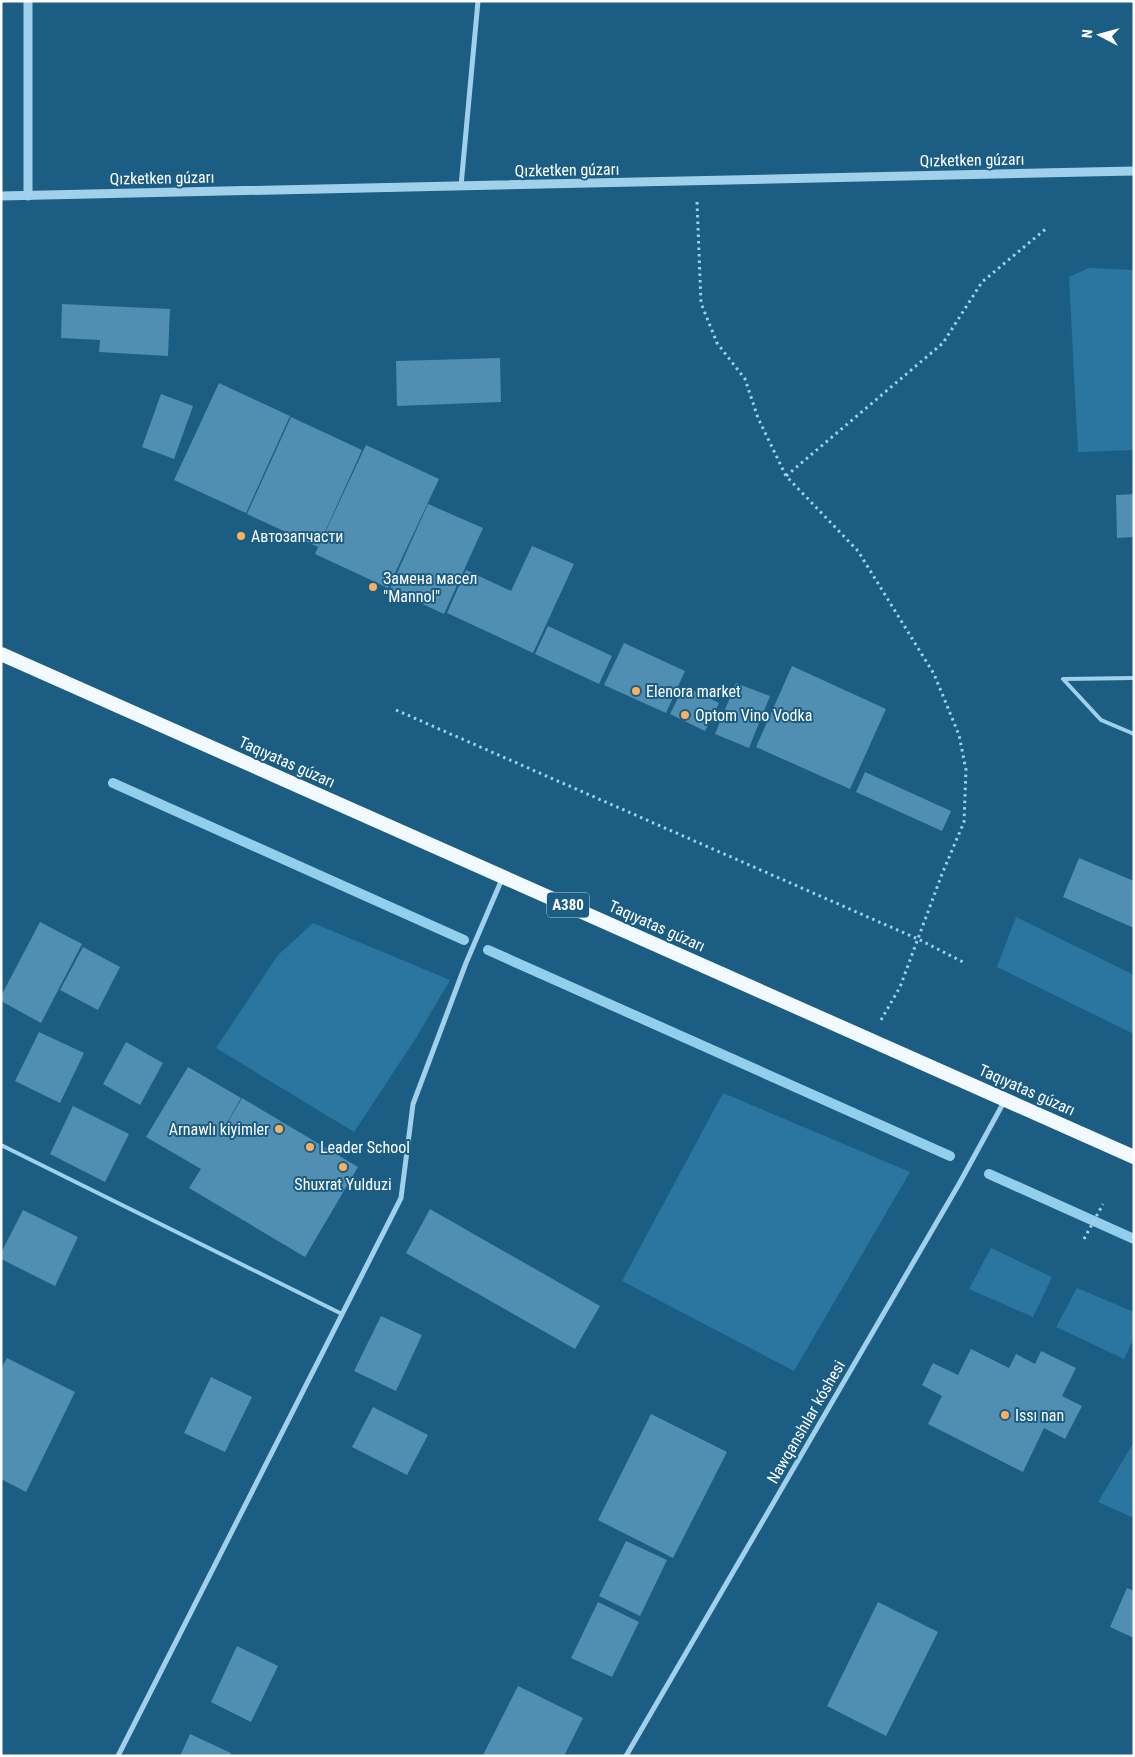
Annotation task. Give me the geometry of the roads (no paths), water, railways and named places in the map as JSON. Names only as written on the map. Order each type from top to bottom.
[{"type":"highway","name":"Taqıyatas gúzarı","points":[[1,654],[1134,1157]]},
{"type":"street","points":[[28,1],[28,196]]},
{"type":"street","points":[[461,187],[478,1]]},
{"type":"street","name":"Qızketken gúzarı","points":[[1,196],[1134,171]]},
{"type":"street","points":[[118,1756],[401,1198],[413,1104],[466,963],[503,876]]},
{"type":"street","name":"Nawqanshılar kóshesi","points":[[626,1756],[959,1184],[1005,1100]]},
{"type":"lane","points":[[1134,678],[1063,679],[1101,720],[1134,734]]},
{"type":"lane","points":[[1,1145],[342,1314]]},
{"type":"waterway","points":[[113,783],[464,940]]},
{"type":"waterway","points":[[488,950],[950,1156]]},
{"type":"waterway","points":[[989,1174],[1134,1239]]},
{"type":"place","name":"Автозапчасти","points":[[241,536]]},
{"type":"place","name":"Замена масел \"Mannol\"","points":[[373,587]]},
{"type":"place","name":"Elenora market","points":[[636,691]]},
{"type":"place","name":"Optom Vino Vodka","points":[[685,715]]},
{"type":"place","name":"Arnawlı kiyimler","points":[[279,1129]]},
{"type":"place","name":"Leader School","points":[[310,1147]]},
{"type":"place","name":"Shuxrat Yulduzi","points":[[343,1167]]},
{"type":"place","name":"Issı nan","points":[[1005,1415]]}]
